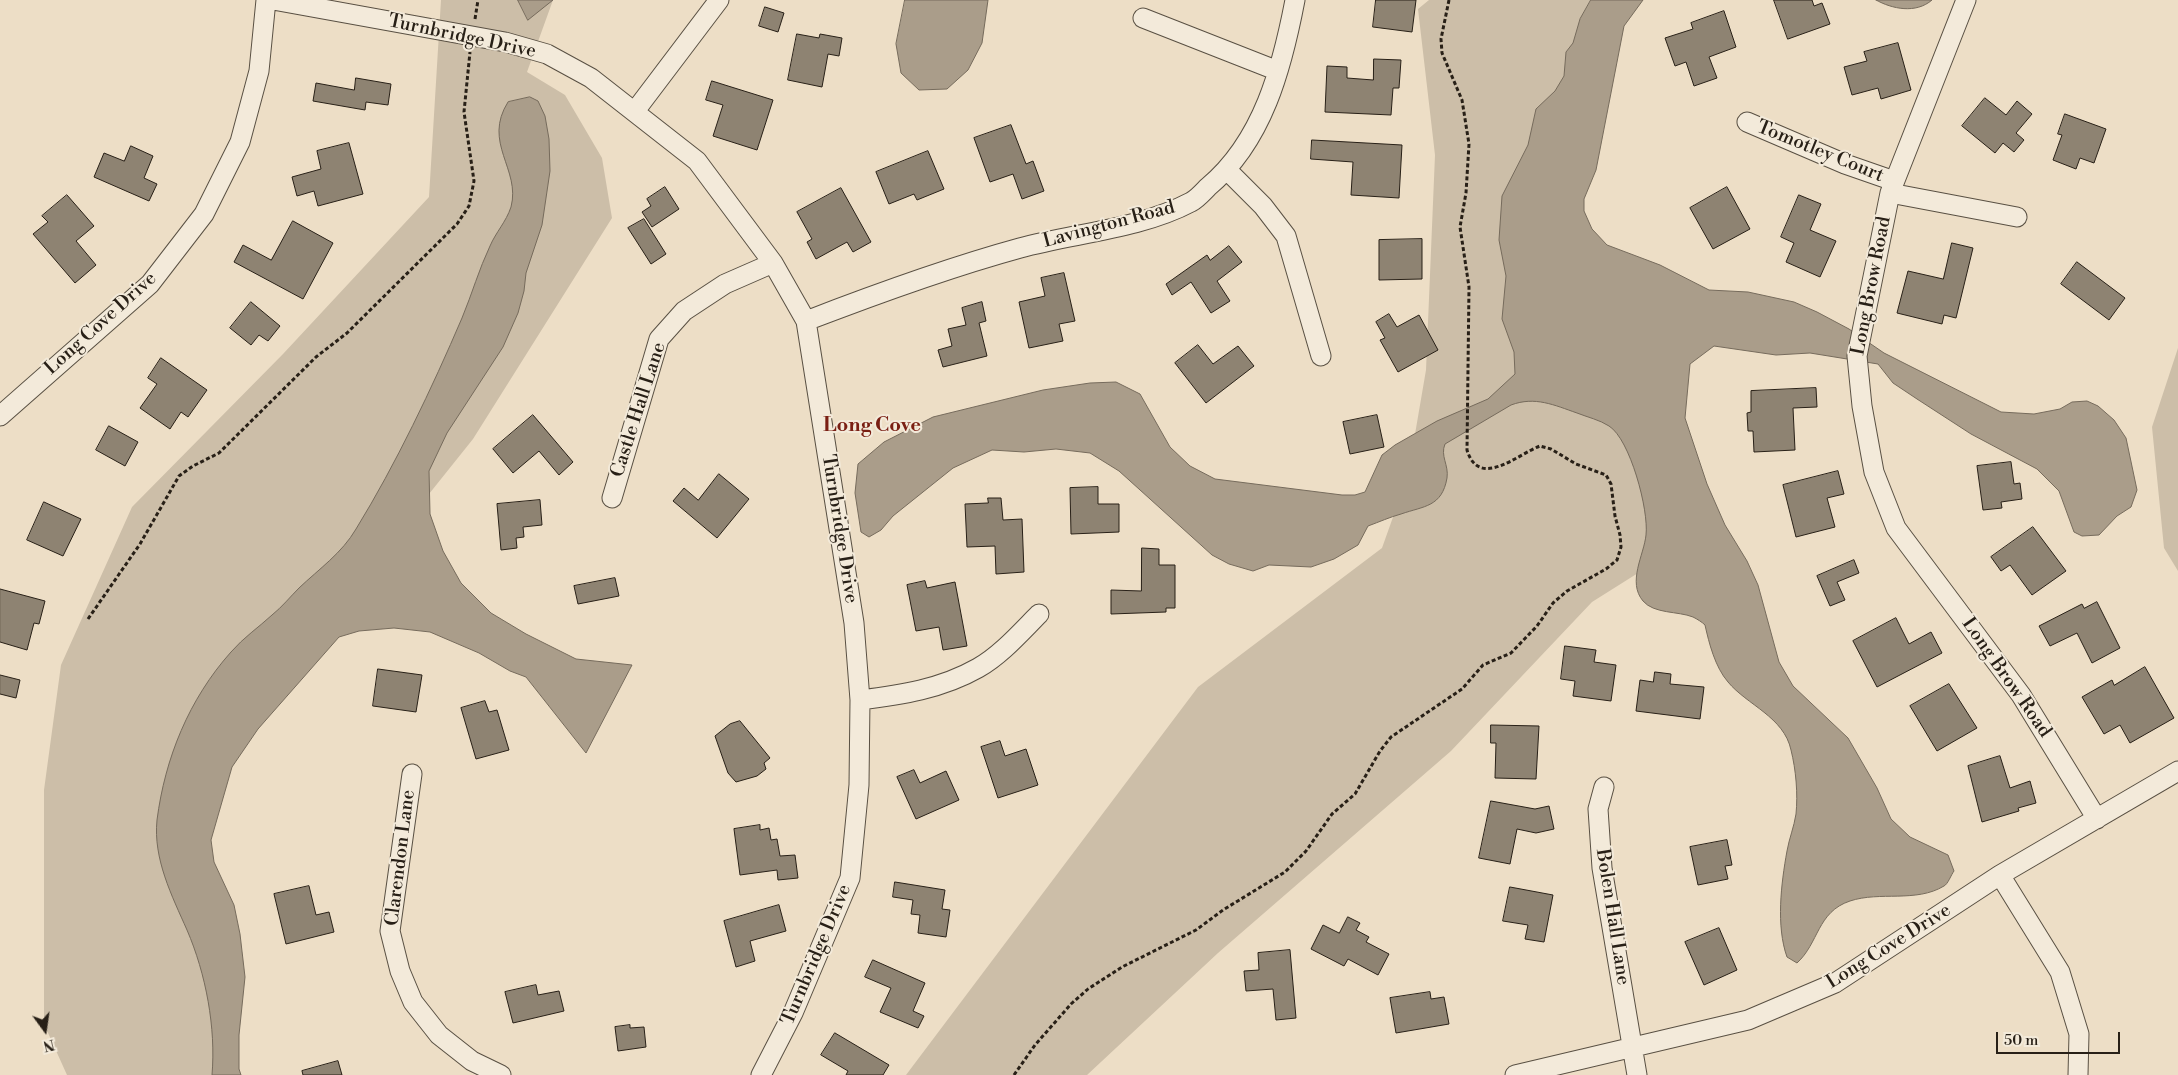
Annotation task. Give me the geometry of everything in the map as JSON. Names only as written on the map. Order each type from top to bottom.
[{"type":"street","name":"Long Cove Drive","points":[[0,416],[71,351],[150,284],[204,214],[240,142],[259,71],[266,0]]},
{"type":"street","name":"Turnbridge Drive","points":[[273,0],[505,42],[547,54],[591,78],[697,161],[773,263],[806,321],[854,623],[860,700],[859,785],[850,878],[793,1013],[761,1075]]},
{"type":"street","points":[[635,111],[719,0]]},
{"type":"street","name":"Lavington Road","points":[[806,321],[942,272],[1021,248],[1078,236],[1150,217],[1192,202],[1228,171],[1265,111],[1278,71],[1296,0]]},
{"type":"street","name":"Long Brow Road","points":[[1966,0],[1892,187],[1857,356],[1862,406],[1874,472],[1896,528],[2021,696],[2097,819]]},
{"type":"street","points":[[1143,18],[1278,71]]},
{"type":"street","name":"Tomotley Court","points":[[1747,122],[1846,164],[1892,187],[2017,216]]},
{"type":"street","points":[[1228,171],[1263,206],[1286,236],[1321,356]]},
{"type":"street","name":"Castle Hall Lane","points":[[612,498],[659,340],[684,311],[725,284],[773,263]]},
{"type":"street","points":[[860,700],[910,694],[980,667],[1015,638],[1039,614]]},
{"type":"street","name":"Long Cove Drive","points":[[1515,1075],[1748,1020],[1835,984],[2000,874],[2178,771]]},
{"type":"street","name":"Clarendon Lane","points":[[412,774],[390,931],[400,971],[413,1002],[439,1035],[472,1061],[501,1075]]},
{"type":"street","name":"Bolen Hall Lane","points":[[1604,787],[1598,809],[1602,868],[1637,1075]]},
{"type":"street","points":[[2000,874],[2060,972],[2079,1034],[2078,1075]]},
{"type":"path","points":[[1014,1075],[1035,1045],[1071,1004],[1088,989],[1122,968],[1196,930],[1223,910],[1286,872],[1306,851],[1332,814],[1355,794],[1380,751],[1391,737],[1462,688],[1483,665],[1512,653],[1532,632],[1553,603],[1568,591],[1606,569],[1617,560],[1621,547],[1620,535],[1615,516],[1611,484],[1606,475],[1576,464],[1551,449],[1540,446],[1499,467],[1489,469],[1478,466],[1470,460],[1467,450],[1469,287],[1460,227],[1466,192],[1469,144],[1462,100],[1442,53],[1441,39],[1449,0]]},
{"type":"path","points":[[88,619],[140,544],[179,476],[193,466],[219,453],[316,357],[347,333],[457,224],[469,206],[474,181],[464,112],[472,37]]},
{"type":"shaded area","points":[[441,0],[553,0],[527,72],[565,95],[602,158],[612,218],[473,439],[345,599],[187,816],[230,1075],[67,1075],[44,1024],[44,790],[61,665],[132,507],[283,354],[429,197]]},
{"type":"shaded area","points":[[518,0],[553,0],[528,20]]},
{"type":"shaded area","points":[[905,0],[988,0],[982,43],[968,70],[947,89],[919,90],[901,73],[896,44]]},
{"type":"shaded area","points":[[1429,0],[1619,0],[1566,157],[1673,551],[1592,602],[1451,751],[1218,953],[1087,1075],[906,1075],[1198,687],[1382,548],[1408,475],[1426,370],[1435,155],[1418,9]]},
{"type":"shaded area","points":[[1591,0],[1643,0],[1624,26],[1596,170],[1584,199],[1584,211],[1592,229],[1607,245],[1660,265],[1709,290],[1748,292],[1794,302],[1849,329],[1884,353],[2001,412],[2034,414],[2060,409],[2072,402],[2087,401],[2098,406],[2114,420],[2126,438],[2137,490],[2131,507],[2117,516],[2099,535],[2082,536],[2074,532],[2059,491],[2037,469],[1971,434],[1917,399],[1893,383],[1878,364],[1810,353],[1776,355],[1714,346],[1690,364],[1685,418],[1707,484],[1725,525],[1747,561],[1758,585],[1779,662],[1793,686],[1848,738],[1877,788],[1891,819],[1910,837],[1948,855],[1954,871],[1945,885],[1933,891],[1910,896],[1862,898],[1839,906],[1825,920],[1810,946],[1797,963],[1787,957],[1781,919],[1783,877],[1797,806],[1797,790],[1791,750],[1781,729],[1773,720],[1736,690],[1723,676],[1713,655],[1705,625],[1687,615],[1653,608],[1643,601],[1638,594],[1636,577],[1646,535],[1641,493],[1637,476],[1624,445],[1617,433],[1602,422],[1560,407],[1536,401],[1520,402],[1511,405],[1445,444],[1443,453],[1447,478],[1445,488],[1436,500],[1424,507],[1368,526],[1358,545],[1334,559],[1311,567],[1269,565],[1253,571],[1229,564],[1212,555],[1119,471],[1090,453],[1056,449],[1024,452],[992,450],[953,468],[893,516],[881,530],[869,537],[861,532],[855,493],[858,464],[884,442],[933,417],[1043,390],[1090,383],[1116,382],[1140,394],[1170,447],[1190,466],[1215,479],[1342,495],[1355,495],[1365,492],[1382,455],[1395,445],[1437,421],[1488,399],[1515,374],[1514,352],[1502,319],[1506,276],[1499,240],[1502,196],[1528,145],[1536,109],[1555,91],[1564,76],[1566,52],[1573,43],[1580,19]]},
{"type":"shaded area","points":[[1876,0],[1932,0],[1919,7],[1904,9],[1889,6]]},
{"type":"shaded area","points":[[530,97],[538,101],[545,116],[549,139],[550,171],[542,225],[526,273],[524,291],[518,313],[503,347],[447,433],[429,471],[430,514],[443,551],[461,583],[491,613],[526,634],[576,659],[632,665],[586,753],[526,677],[510,671],[479,653],[430,632],[394,628],[359,631],[339,637],[258,729],[232,767],[211,840],[214,862],[234,905],[240,934],[245,977],[239,1035],[239,1069],[241,1075],[212,1075],[211,1020],[204,983],[194,947],[165,877],[158,849],[157,820],[166,774],[173,752],[191,709],[216,670],[241,642],[279,609],[344,546],[371,504],[413,425],[462,318],[492,241],[511,207],[513,193],[511,180],[500,143],[501,117],[508,102]]},
{"type":"shaded area","points":[[2178,348],[2178,571],[2164,548],[2152,427]]},
{"type":"building","points":[[1376,0],[1416,0],[1412,32],[1373,27]]},
{"type":"building","points":[[1774,0],[1812,0],[1814,6],[1822,3],[1830,24],[1788,39]]},
{"type":"building","points":[[765,7],[784,13],[778,32],[759,26]]},
{"type":"building","points":[[1724,11],[1736,47],[1709,57],[1717,78],[1694,86],[1686,62],[1675,66],[1665,38],[1693,29],[1691,23]]},
{"type":"building","points":[[797,34],[819,38],[820,34],[842,38],[839,56],[828,54],[822,87],[788,80]]},
{"type":"building","points":[[1898,43],[1911,90],[1881,99],[1878,88],[1852,95],[1844,67],[1867,61],[1864,52]]},
{"type":"building","points":[[1374,59],[1401,60],[1399,88],[1393,88],[1391,115],[1325,112],[1327,66],[1347,67],[1347,78],[1373,80]]},
{"type":"building","points":[[356,78],[391,84],[388,105],[366,102],[365,110],[313,101],[316,83],[354,90]]},
{"type":"building","points":[[712,81],[773,100],[757,150],[713,136],[723,105],[706,100]]},
{"type":"building","points":[[1985,98],[2006,115],[2017,101],[2032,114],[2016,133],[2024,140],[2014,152],[2003,143],[1995,153],[1962,126]]},
{"type":"building","points":[[2065,114],[2106,129],[2094,163],[2080,158],[2076,169],[2053,160],[2062,135],[2058,134]]},
{"type":"building","points":[[1011,125],[1026,164],[1033,161],[1044,191],[1022,199],[1013,174],[990,182],[974,138]]},
{"type":"building","points":[[1312,140],[1402,145],[1399,198],[1351,195],[1353,162],[1311,159]]},
{"type":"building","points":[[349,143],[363,194],[318,206],[314,191],[297,196],[292,177],[321,169],[317,151]]},
{"type":"building","points":[[131,146],[153,156],[144,178],[157,184],[149,201],[94,177],[104,153],[124,161]]},
{"type":"building","points":[[928,151],[944,189],[917,200],[914,194],[889,204],[876,172]]},
{"type":"building","points":[[665,187],[679,209],[652,227],[642,212],[651,206],[647,199]]},
{"type":"building","points":[[1727,187],[1750,229],[1713,249],[1690,208]]},
{"type":"building","points":[[841,188],[871,242],[853,252],[847,242],[816,259],[807,242],[812,239],[797,212]]},
{"type":"building","points":[[67,195],[94,226],[76,241],[96,265],[75,283],[33,234],[48,222],[42,216]]},
{"type":"building","points":[[1799,195],[1821,204],[1810,230],[1836,241],[1820,277],[1786,262],[1794,243],[1781,237]]},
{"type":"building","points":[[644,219],[666,254],[651,264],[628,228]]},
{"type":"building","points":[[293,221],[333,243],[303,299],[234,262],[243,245],[271,260]]},
{"type":"building","points":[[1422,239],[1422,279],[1379,280],[1379,240]]},
{"type":"building","points":[[1952,243],[1973,248],[1956,318],[1944,315],[1942,324],[1897,313],[1908,271],[1943,279]]},
{"type":"building","points":[[1229,246],[1242,262],[1217,281],[1230,301],[1211,313],[1191,282],[1172,295],[1166,284],[1207,255],[1210,260]]},
{"type":"building","points":[[2077,262],[2125,298],[2109,320],[2061,284]]},
{"type":"building","points":[[1064,273],[1075,321],[1059,324],[1063,341],[1029,348],[1019,302],[1045,296],[1041,278]]},
{"type":"building","points":[[251,302],[280,326],[268,341],[259,335],[251,345],[230,328]]},
{"type":"building","points":[[982,302],[986,321],[979,323],[987,356],[943,367],[938,350],[952,346],[948,329],[966,325],[962,308]]},
{"type":"building","points":[[1389,314],[1397,327],[1419,315],[1438,350],[1398,372],[1380,340],[1385,338],[1376,322]]},
{"type":"building","points":[[1198,345],[1213,364],[1238,346],[1254,366],[1206,403],[1175,363]]},
{"type":"building","points":[[161,358],[207,390],[188,417],[181,412],[170,429],[140,408],[157,384],[148,378]]},
{"type":"building","points":[[1816,388],[1817,407],[1793,408],[1795,450],[1754,452],[1753,431],[1748,431],[1747,413],[1751,412],[1751,391]]},
{"type":"building","points":[[533,415],[573,462],[559,475],[539,451],[513,473],[493,449]]},
{"type":"building","points":[[1377,415],[1384,447],[1350,454],[1343,422]]},
{"type":"building","points":[[109,426],[138,442],[125,466],[96,450]]},
{"type":"building","points":[[2011,462],[2014,484],[2020,483],[2022,499],[2001,502],[2002,508],[1983,510],[1977,466]]},
{"type":"building","points":[[1838,471],[1844,494],[1827,498],[1835,527],[1796,537],[1783,485]]},
{"type":"building","points":[[719,474],[749,499],[717,538],[673,501],[684,488],[698,500]]},
{"type":"building","points":[[1098,487],[1098,504],[1119,504],[1119,532],[1071,534],[1070,488]]},
{"type":"building","points":[[988,498],[1001,498],[1003,520],[1022,519],[1024,572],[996,574],[995,546],[967,547],[965,504],[988,503]]},
{"type":"building","points":[[540,500],[542,525],[523,527],[524,537],[516,538],[517,548],[501,550],[497,504]]},
{"type":"building","points":[[44,502],[81,519],[63,556],[27,540]]},
{"type":"building","points":[[2033,527],[2066,571],[2032,595],[2010,565],[2001,571],[1991,557]]},
{"type":"building","points":[[1142,548],[1159,549],[1159,565],[1175,565],[1175,608],[1166,608],[1166,612],[1111,614],[1111,590],[1141,591]]},
{"type":"building","points":[[1854,560],[1859,573],[1837,582],[1845,600],[1830,606],[1817,576]]},
{"type":"building","points":[[615,578],[619,596],[578,604],[574,586]]},
{"type":"building","points":[[925,581],[927,588],[955,582],[967,646],[943,650],[939,627],[916,631],[907,585]]},
{"type":"building","points":[[0,589],[45,601],[39,624],[34,623],[27,650],[0,642]]},
{"type":"building","points":[[2097,602],[2120,648],[2092,663],[2077,633],[2050,646],[2039,626],[2082,604],[2084,608]]},
{"type":"building","points":[[1896,618],[1909,644],[1931,632],[1942,653],[1877,687],[1853,641]]},
{"type":"building","points":[[1565,646],[1596,650],[1594,662],[1616,665],[1611,701],[1573,696],[1575,681],[1561,679]]},
{"type":"building","points":[[2145,667],[2174,718],[2130,743],[2120,725],[2104,734],[2082,697],[2112,680],[2114,685]]},
{"type":"building","points":[[378,669],[422,675],[416,712],[373,706]]},
{"type":"building","points":[[1655,672],[1671,674],[1670,684],[1704,687],[1700,719],[1636,711],[1640,680],[1653,682]]},
{"type":"building","points":[[0,675],[20,680],[16,698],[0,694]]},
{"type":"building","points":[[1949,684],[1977,728],[1937,751],[1910,706]]},
{"type":"building","points":[[485,701],[489,712],[497,710],[509,750],[476,759],[461,708]]},
{"type":"building","points":[[740,721],[770,758],[764,763],[766,769],[757,776],[736,782],[728,773],[715,736],[730,724]]},
{"type":"building","points":[[1491,725],[1539,726],[1536,779],[1495,778],[1496,743],[1491,743]]},
{"type":"building","points":[[1000,741],[1005,756],[1026,749],[1038,785],[998,798],[981,747]]},
{"type":"building","points":[[2000,756],[2010,788],[2030,781],[2036,803],[2018,808],[2019,811],[1982,822],[1968,766]]},
{"type":"building","points":[[914,770],[920,783],[946,771],[959,800],[916,819],[897,777]]},
{"type":"building","points":[[1491,801],[1535,809],[1549,806],[1554,829],[1536,833],[1517,829],[1510,864],[1479,858]]},
{"type":"building","points":[[760,825],[760,830],[769,828],[771,840],[777,839],[780,856],[795,855],[798,878],[778,880],[777,870],[740,875],[734,829]]},
{"type":"building","points":[[1727,840],[1732,865],[1725,866],[1728,879],[1698,885],[1690,847]]},
{"type":"building","points":[[895,882],[945,890],[942,909],[950,910],[946,937],[918,933],[920,915],[911,914],[913,900],[893,897]]},
{"type":"building","points":[[309,886],[316,915],[329,912],[334,932],[286,944],[274,894]]},
{"type":"building","points":[[1510,887],[1553,895],[1544,942],[1525,939],[1528,925],[1503,921]]},
{"type":"building","points":[[779,905],[786,931],[750,941],[755,961],[736,967],[724,921]]},
{"type":"building","points":[[1348,917],[1360,923],[1356,930],[1369,937],[1366,942],[1389,954],[1378,975],[1348,959],[1344,966],[1311,949],[1323,925],[1339,933]]},
{"type":"building","points":[[1719,928],[1737,970],[1704,985],[1685,942]]},
{"type":"building","points":[[1290,950],[1296,1018],[1276,1020],[1273,989],[1246,991],[1244,971],[1259,970],[1258,953]]},
{"type":"building","points":[[873,960],[925,983],[913,1011],[924,1016],[918,1028],[880,1012],[891,988],[865,977]]},
{"type":"building","points":[[536,985],[538,995],[559,991],[564,1011],[513,1023],[505,992]]},
{"type":"building","points":[[1430,992],[1431,999],[1444,997],[1449,1024],[1396,1033],[1390,998]]},
{"type":"building","points":[[630,1025],[630,1028],[644,1027],[646,1047],[618,1051],[615,1027]]},
{"type":"building","points":[[835,1033],[889,1065],[883,1075],[846,1075],[848,1071],[821,1055]]},
{"type":"building","points":[[338,1061],[342,1075],[303,1075],[302,1071]]},
{"type":"district","name":"Long Cove","points":[[872,426]]}]
